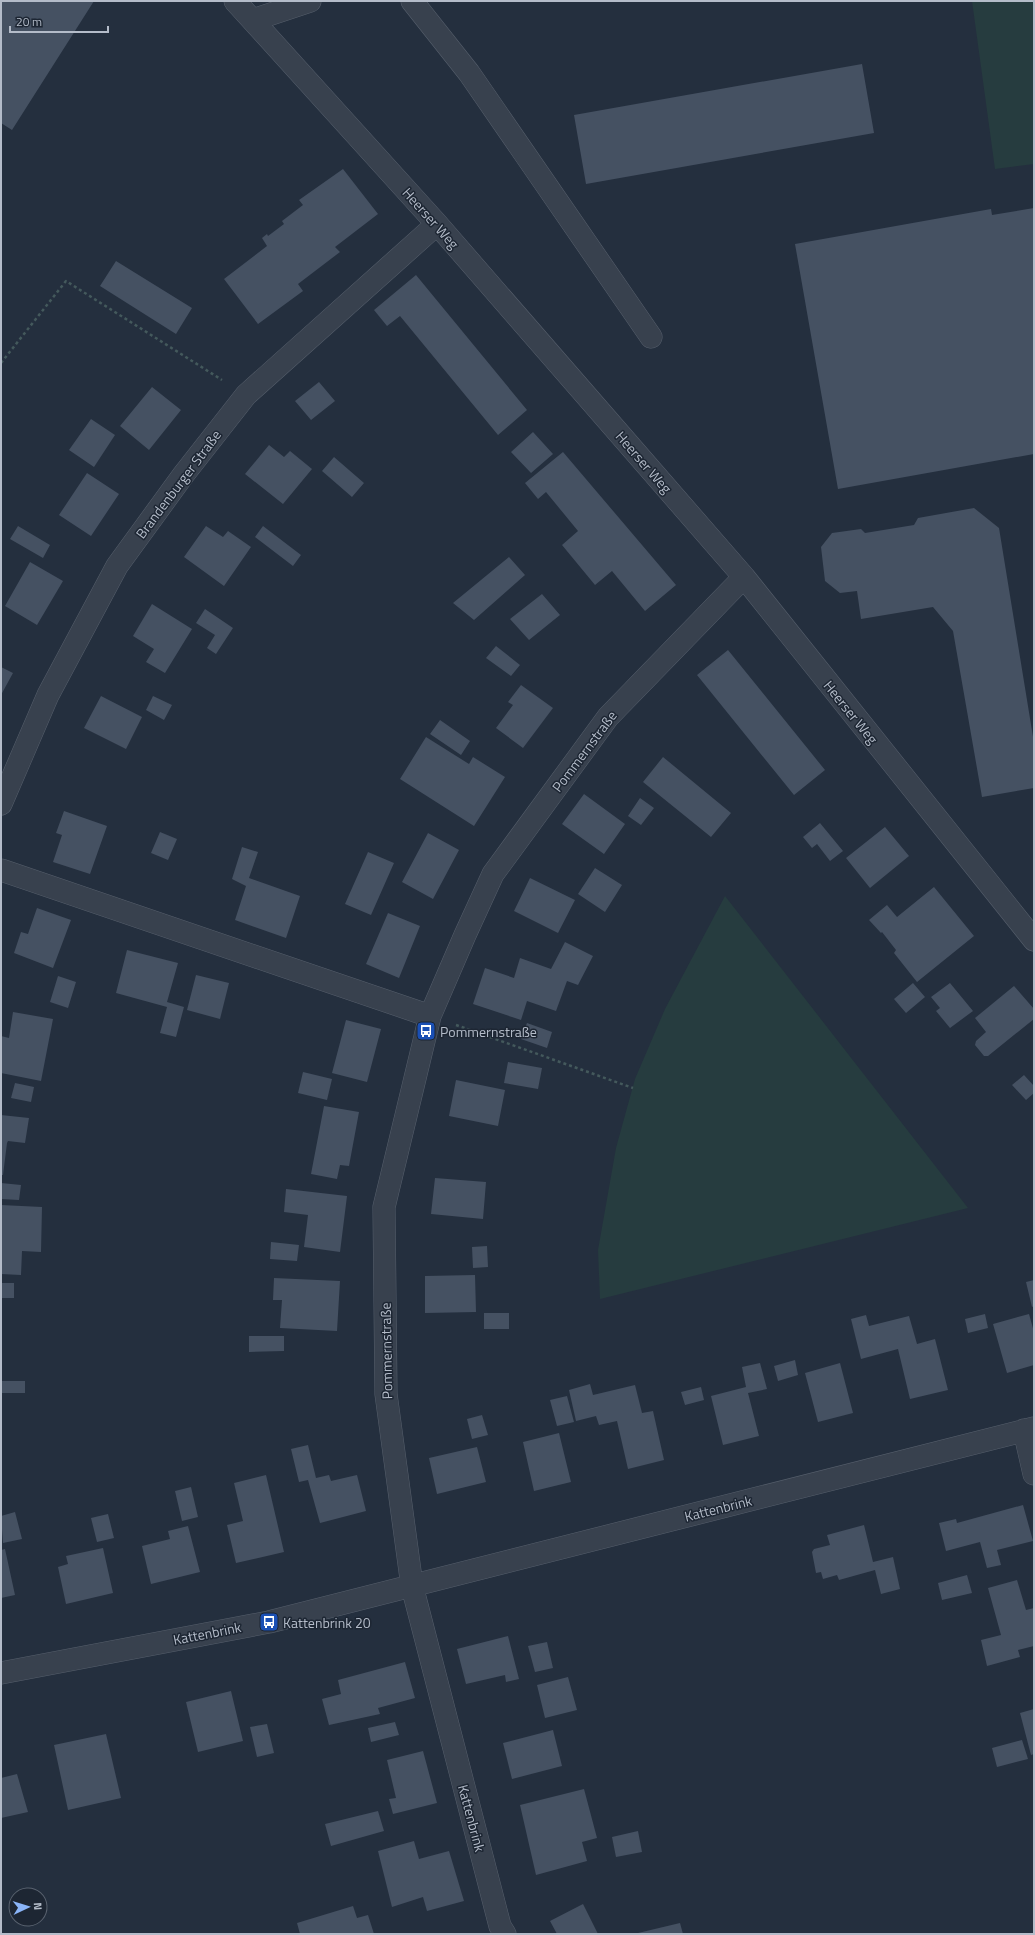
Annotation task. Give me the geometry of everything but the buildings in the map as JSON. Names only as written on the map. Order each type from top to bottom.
[{"type":"street","name":"Heerser Weg","points":[[235,1],[437,224],[744,577],[1034,940]]},
{"type":"street","points":[[253,20],[310,1]]},
{"type":"street","points":[[412,1],[469,73],[651,337]]},
{"type":"street","name":"Brandenburger Straße","points":[[1,804],[48,695],[117,566],[184,474],[246,395],[437,224]]},
{"type":"street","name":"Pommernstraße","points":[[412,1586],[386,1394],[384,1207],[430,1016],[464,935],[493,874],[608,717],[744,577]]},
{"type":"street","points":[[1,870],[430,1016]]},
{"type":"street","name":"Kattenbrink","points":[[1,1673],[269,1622],[1029,1429],[1034,1474]]},
{"type":"street","name":"Kattenbrink","points":[[412,1586],[500,1926],[504,1934]]},
{"type":"path","points":[[1,363],[66,280],[246,395]]},
{"type":"path","points":[[430,1016],[633,1088]]},
{"type":"green space","points":[[972,1],[1034,1],[1034,164],[995,169]]},
{"type":"green space","points":[[725,896],[968,1208],[600,1299],[598,1250],[616,1148],[635,1079],[665,1009]]},
{"type":"place","name":"Pommernstraße","points":[[426,1031]]},
{"type":"place","name":"Kattenbrink 20","points":[[269,1622]]}]
